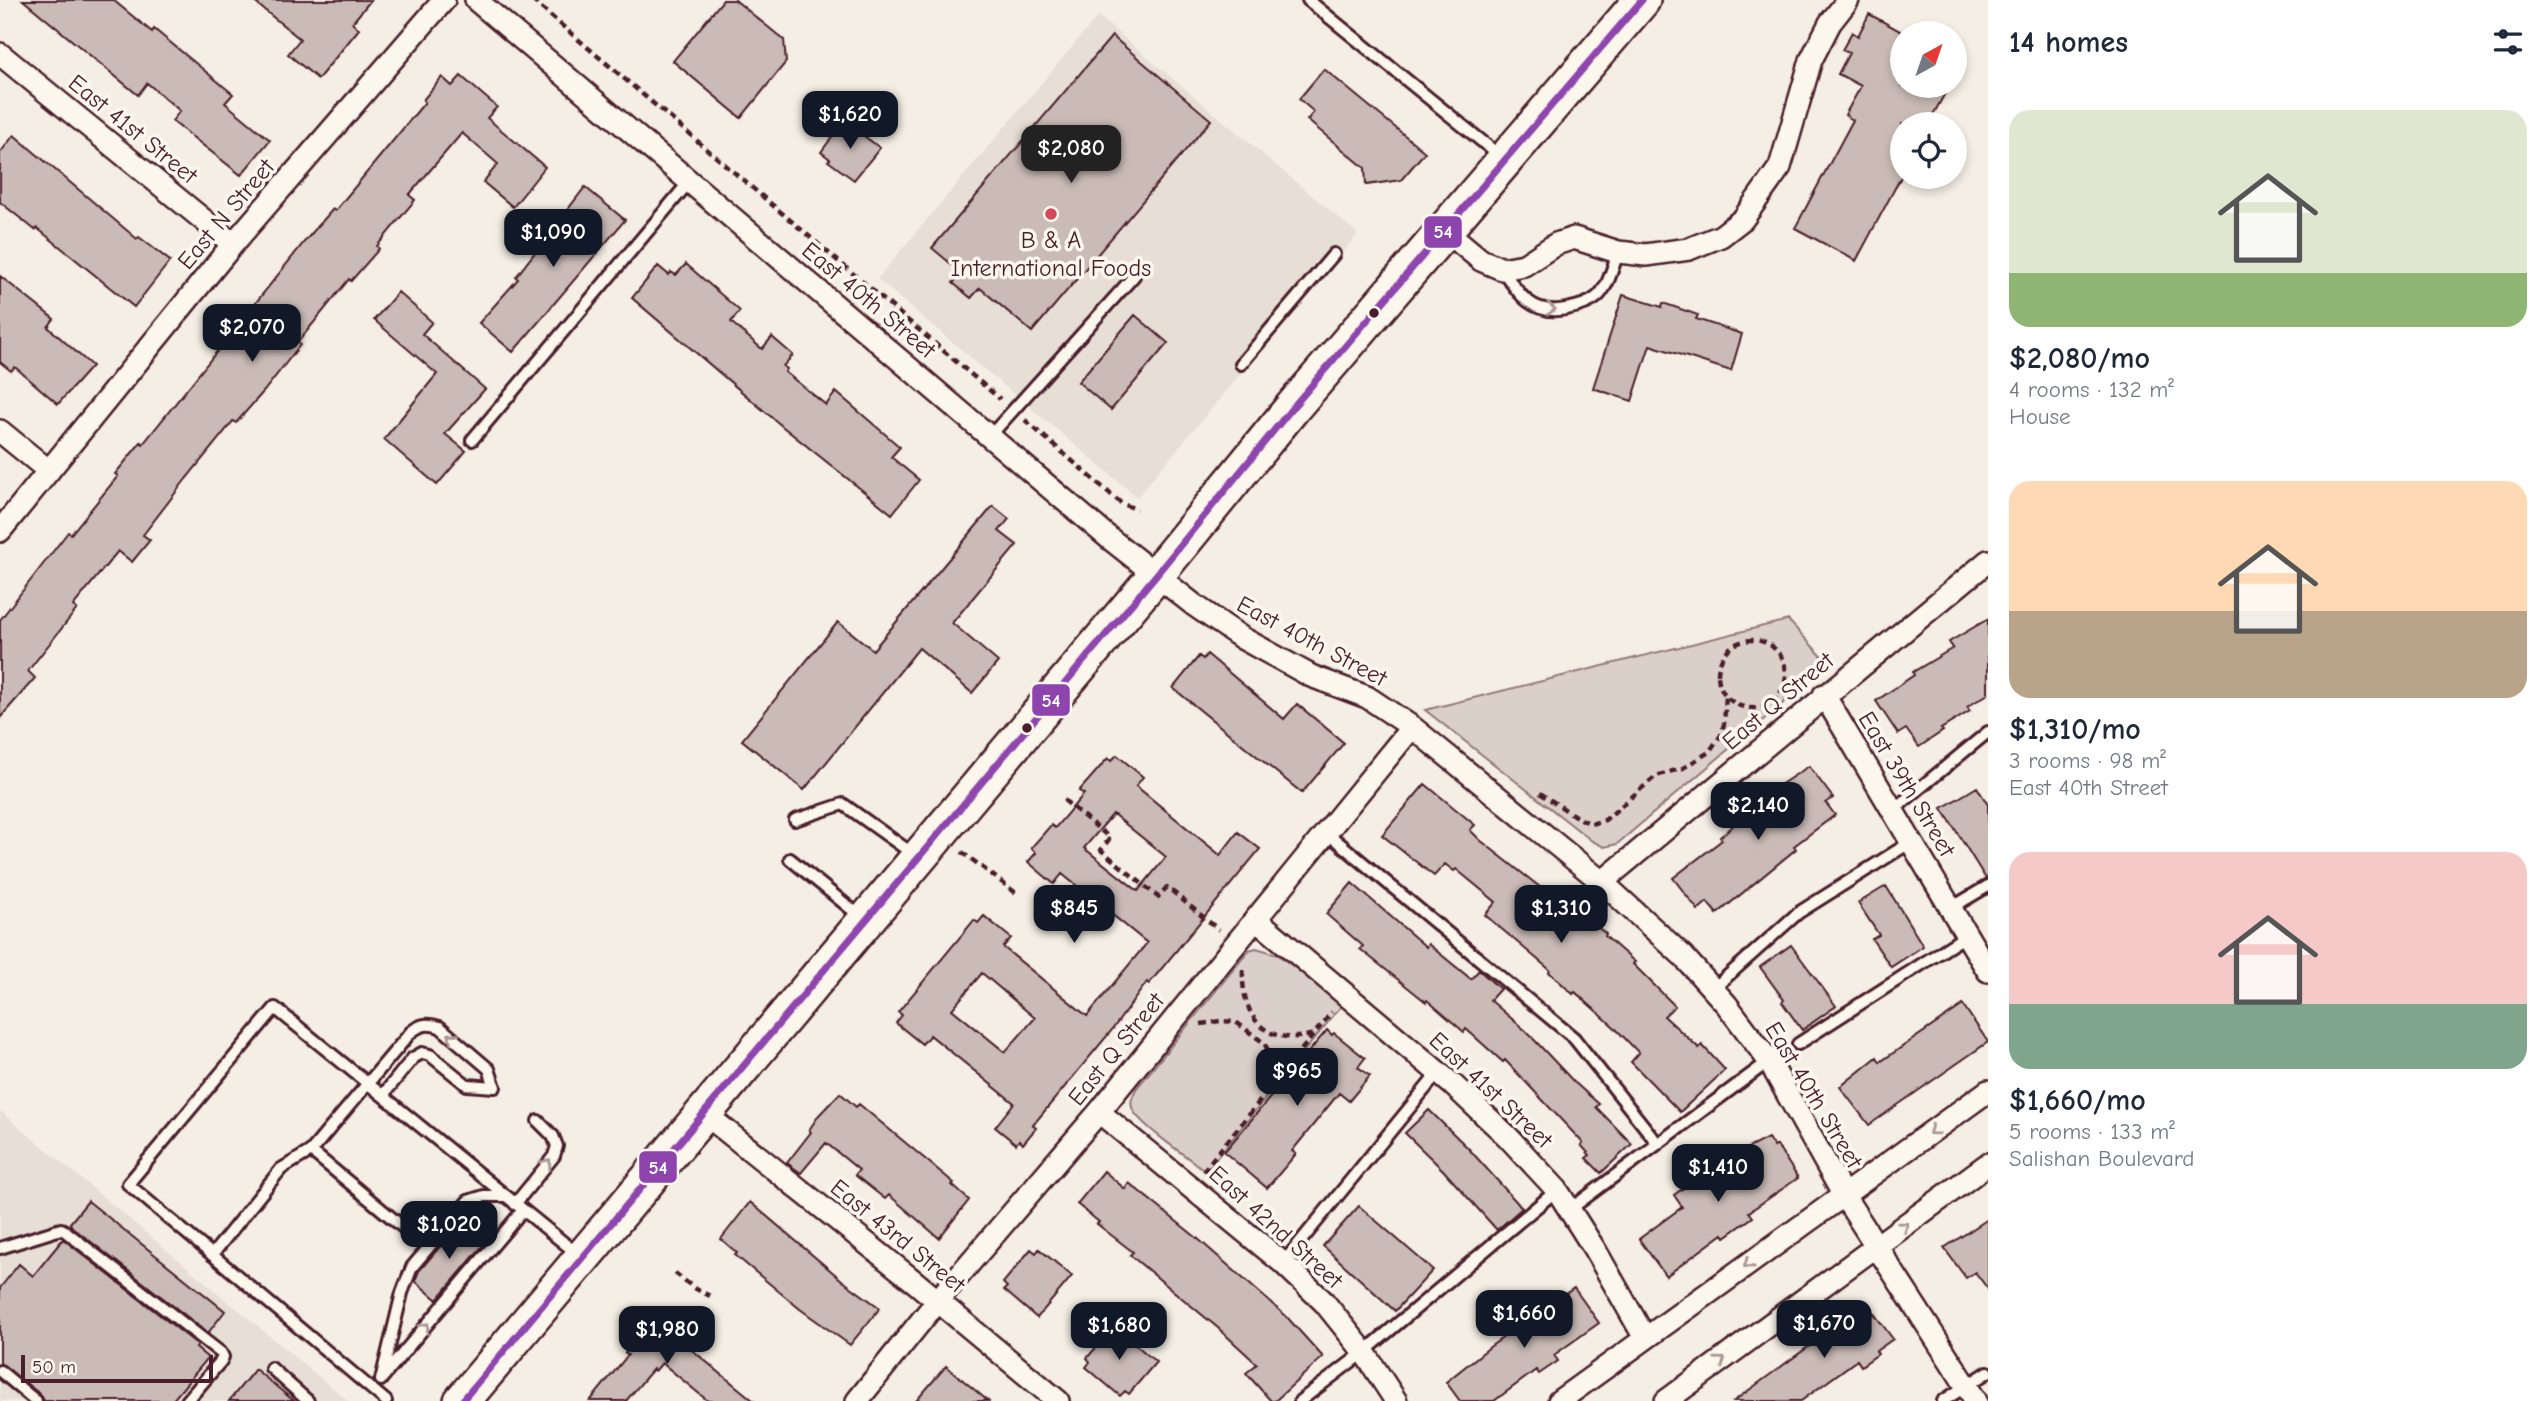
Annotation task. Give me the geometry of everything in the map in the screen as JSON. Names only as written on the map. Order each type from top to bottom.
[{"type":"main road","points":[[462,1401],[1156,575],[1293,407],[1642,0]]},
{"type":"street","name":"East N Street","points":[[0,531],[233,244],[444,0]]},
{"type":"street","name":"East 40th Street","points":[[476,0],[1109,538],[1194,605],[1242,638],[1311,676],[1367,697],[1412,727],[1602,882],[1683,956],[1713,989],[1769,1061],[1844,1196],[1972,1394]]},
{"type":"street","points":[[1446,231],[1481,260],[1502,269],[1524,265],[1556,244],[1574,239],[1618,252],[1646,255],[1689,249],[1721,236],[1743,219],[1780,167],[1811,60],[1830,23],[1848,0]]},
{"type":"street","name":"East 41st Street","points":[[0,54],[233,244]]},
{"type":"street","points":[[0,431],[49,471]]},
{"type":"street","name":"East Q Street","points":[[1602,882],[1988,561]]},
{"type":"street","name":"East 39th Street","points":[[1824,695],[1988,971]]},
{"type":"street","name":"East Q Street","points":[[857,1401],[938,1300],[1100,1112],[1412,727]]},
{"type":"street","name":"East 41st Street","points":[[1256,919],[1438,1073],[1507,1136],[1557,1190],[1645,1338]]},
{"type":"street","points":[[1559,1401],[1988,1091]]},
{"type":"street","name":"East 42nd Street","points":[[1100,1112],[1283,1263],[1324,1302],[1364,1352],[1396,1401]]},
{"type":"street","name":"East 43rd Street","points":[[704,1113],[938,1300],[1051,1399]]},
{"type":"street","points":[[1666,1401],[1692,1393],[1877,1245],[1988,1164]]},
{"type":"lane","points":[[1308,0],[1505,160]]},
{"type":"lane","points":[[472,440],[690,181]]},
{"type":"lane","points":[[1502,269],[1517,293],[1533,307],[1556,311],[1580,306],[1598,296],[1609,279],[1618,252]]},
{"type":"lane","points":[[1241,365],[1334,254]]},
{"type":"lane","points":[[989,436],[1134,276]]},
{"type":"lane","points":[[1892,811],[1988,732]]},
{"type":"lane","points":[[795,820],[843,804],[918,858]]},
{"type":"lane","points":[[1326,832],[1574,1038],[1658,1144]]},
{"type":"lane","points":[[1713,989],[1798,913],[1911,842]]},
{"type":"lane","points":[[790,859],[866,921]]},
{"type":"lane","points":[[1951,908],[1988,886]]},
{"type":"lane","points":[[1798,1044],[1967,935]]},
{"type":"lane","points":[[386,1401],[128,1184],[275,1008],[582,1258]]},
{"type":"lane","points":[[212,1255],[281,1169],[311,1151],[418,1026],[430,1024],[440,1027],[489,1069],[495,1087],[467,1085],[430,1055],[422,1053],[413,1058],[383,1096]]},
{"type":"lane","points":[[1569,1210],[1769,1061]]},
{"type":"lane","points":[[1283,1263],[1438,1073]]},
{"type":"lane","points":[[373,1390],[554,1156],[557,1146],[553,1136],[538,1121]]},
{"type":"lane","points":[[311,1151],[410,1233]]},
{"type":"lane","points":[[1300,1401],[1364,1352],[1557,1190]]},
{"type":"lane","points":[[381,1380],[402,1293],[412,1267],[468,1201],[484,1196],[515,1203]]},
{"type":"lane","points":[[0,1248],[61,1229],[221,1353],[221,1361],[187,1401]]},
{"type":"lane","points":[[271,1368],[308,1401]]},
{"type":"lane","points":[[0,1371],[36,1401]]},
{"type":"lane","points":[[1943,1401],[1972,1394],[1988,1372]]},
{"type":"path","points":[[532,0],[1122,503],[1137,509]]},
{"type":"path","points":[[1540,793],[1591,824],[1605,820],[1656,776],[1683,768],[1709,752],[1721,735],[1726,696],[1720,686],[1719,665],[1732,647],[1752,640],[1763,642],[1781,655],[1786,666],[1784,688],[1768,705],[1745,708],[1726,696]]},
{"type":"path","points":[[1064,800],[1110,838],[1101,850],[1158,897],[1167,887],[1219,930]]},
{"type":"path","points":[[962,852],[1016,893]]},
{"type":"path","points":[[1243,970],[1242,989],[1252,1018],[1279,1035],[1302,1037],[1314,1034]]},
{"type":"path","points":[[1190,1186],[1346,995]]},
{"type":"path","points":[[1199,1024],[1236,1022],[1264,1043],[1272,1057],[1270,1088]]},
{"type":"path","points":[[1253,1034],[1261,1025]]},
{"type":"path","points":[[676,1273],[694,1288],[710,1296]]},
{"type":"shaded area","points":[[1098,16],[1358,234],[1137,497],[877,279]]},
{"type":"shaded area","points":[[1788,620],[1829,664],[1617,844],[1604,847],[1592,841],[1425,710]]},
{"type":"shaded area","points":[[1256,948],[1277,954],[1343,1004],[1206,1171],[1146,1125],[1133,1110],[1132,1099],[1136,1089],[1249,950]]},
{"type":"shaded area","points":[[0,1111],[260,1328],[348,1401],[0,1401]]},
{"type":"building","points":[[23,0],[113,0],[152,32],[154,29],[233,94],[225,103],[270,140],[241,175],[172,121],[180,111],[147,83],[138,95]]},
{"type":"building","points":[[252,0],[371,0],[352,23],[359,29],[318,79],[288,54],[300,39]]},
{"type":"building","points":[[723,0],[735,0],[784,40],[786,62],[741,118],[673,61]]},
{"type":"building","points":[[1869,14],[1890,25],[1890,98],[1942,98],[1935,112],[1890,112],[1890,189],[1895,189],[1856,261],[1795,228],[1853,120],[1845,115],[1861,86],[1838,74],[1849,53],[1842,50],[1852,32],[1858,36]]},
{"type":"building","points":[[1112,36],[1211,120],[1032,332],[980,288],[971,298],[953,283],[962,273],[932,248]]},
{"type":"building","points":[[1324,69],[1425,152],[1401,180],[1366,185],[1365,168],[1307,120],[1314,112],[1299,99]]},
{"type":"building","points":[[461,76],[497,107],[487,118],[545,167],[513,207],[483,182],[498,164],[462,133],[409,195],[415,200],[377,246],[379,249],[351,281],[349,279],[298,342],[300,345],[264,391],[236,423],[233,421],[186,479],[143,535],[150,540],[132,562],[118,551],[73,606],[77,609],[28,671],[35,678],[0,718],[0,620],[68,532],[71,534],[118,476],[115,474],[141,442],[143,444],[305,241],[333,209],[335,211],[425,102],[423,100],[442,77],[452,86]]},
{"type":"building","points":[[844,121],[880,148],[854,180],[828,161],[830,159],[821,152]]},
{"type":"building","points":[[14,135],[137,239],[139,237],[170,261],[134,307],[37,228],[35,230],[0,202],[0,153]]},
{"type":"building","points":[[585,187],[625,220],[513,352],[479,323],[518,279],[516,277]]},
{"type":"building","points":[[686,264],[740,311],[731,322],[762,349],[772,337],[793,355],[783,366],[787,369],[785,372],[826,405],[836,392],[900,447],[891,457],[919,480],[892,514],[783,427],[632,298],[658,266],[669,275],[671,272],[676,275]]},
{"type":"building","points":[[0,276],[54,319],[48,327],[92,366],[58,404],[15,367],[11,371],[0,362]]},
{"type":"building","points":[[398,292],[432,322],[422,334],[485,389],[445,434],[466,451],[437,485],[384,439],[437,374],[374,320]]},
{"type":"building","points":[[1623,295],[1662,307],[1663,303],[1698,315],[1696,319],[1742,334],[1731,371],[1650,345],[1632,401],[1593,388]]},
{"type":"building","points":[[1135,315],[1168,343],[1111,410],[1078,382]]},
{"type":"building","points":[[993,506],[1009,519],[999,531],[1017,545],[952,623],[998,662],[972,693],[919,648],[804,790],[742,740],[838,622],[873,650]]},
{"type":"building","points":[[1988,619],[1988,694],[1967,707],[1970,711],[1919,747],[1906,729],[1898,734],[1876,701],[1914,675],[1913,672],[1953,648],[1949,642]]},
{"type":"building","points":[[1207,654],[1284,719],[1297,704],[1344,743],[1302,793],[1173,688],[1199,656],[1203,659]]},
{"type":"building","points":[[1117,755],[1143,777],[1136,786],[1220,855],[1238,832],[1260,849],[1149,984],[1147,982],[1112,1030],[1033,1125],[1036,1128],[1023,1144],[1019,1140],[1016,1144],[995,1127],[1014,1103],[930,1035],[922,1044],[896,1023],[902,1015],[898,1012],[974,920],[978,923],[984,916],[1011,938],[1003,947],[1087,1016],[1147,943],[1062,874],[1054,884],[1028,862],[1036,853],[1031,848],[1051,825],[1055,828],[1084,794],[1079,791],[1108,758],[1111,761]],"holes":[[[1113,814],[1166,857],[1138,891],[1084,848]],[[982,973],[1035,1018],[1005,1052],[952,1009]]]},
{"type":"building","points":[[1809,766],[1833,798],[1826,803],[1835,815],[1794,846],[1796,849],[1717,914],[1707,902],[1698,910],[1673,878],[1722,840],[1720,837],[1780,785]]},
{"type":"building","points":[[1425,784],[1475,825],[1470,830],[1480,840],[1550,895],[1554,891],[1606,934],[1605,936],[1635,962],[1633,964],[1675,1006],[1664,1016],[1699,1048],[1702,1045],[1725,1070],[1680,1112],[1631,1062],[1639,1053],[1614,1027],[1485,915],[1496,902],[1456,869],[1454,871],[1445,864],[1434,876],[1382,835]]},
{"type":"building","points":[[1977,787],[1988,805],[1986,879],[1942,808]]},
{"type":"building","points":[[1352,883],[1426,947],[1428,944],[1471,979],[1479,970],[1500,989],[1490,1000],[1526,1031],[1574,1082],[1599,1104],[1596,1107],[1632,1144],[1601,1173],[1586,1158],[1590,1155],[1581,1145],[1583,1143],[1505,1060],[1503,1062],[1466,1029],[1464,1032],[1360,949],[1363,946],[1326,914]]},
{"type":"building","points":[[1886,886],[1923,946],[1891,967],[1872,939],[1879,935],[1858,903]]},
{"type":"building","points":[[1791,945],[1836,1006],[1802,1030],[1760,967]]},
{"type":"building","points":[[1963,1005],[1988,1042],[1869,1125],[1840,1087],[1877,1057],[1880,1062]]},
{"type":"building","points":[[1327,1030],[1365,1058],[1358,1067],[1370,1076],[1349,1101],[1339,1093],[1292,1151],[1296,1154],[1267,1188],[1224,1152]]},
{"type":"building","points":[[840,1093],[856,1107],[859,1104],[954,1183],[952,1185],[969,1200],[939,1238],[889,1195],[885,1199],[855,1175],[859,1170],[826,1143],[801,1173],[787,1163],[811,1132],[809,1130],[819,1115]]},
{"type":"building","points":[[1429,1110],[1469,1149],[1522,1208],[1497,1230],[1443,1170],[1405,1133]]},
{"type":"building","points":[[1768,1138],[1774,1147],[1777,1145],[1798,1178],[1749,1212],[1753,1217],[1725,1237],[1723,1234],[1666,1276],[1639,1239],[1682,1207],[1674,1195],[1716,1164],[1719,1169],[1744,1150]]},
{"type":"building","points":[[1104,1171],[1125,1189],[1129,1183],[1197,1238],[1286,1316],[1323,1357],[1275,1401],[1271,1401],[1246,1373],[1257,1364],[1130,1255],[1133,1252],[1097,1224],[1099,1222],[1077,1204]]},
{"type":"building","points":[[88,1201],[225,1311],[208,1333],[72,1227],[70,1223]]},
{"type":"building","points":[[750,1202],[843,1281],[880,1308],[850,1345],[800,1309],[735,1255],[737,1253],[721,1239]]},
{"type":"building","points":[[1359,1206],[1433,1270],[1395,1311],[1323,1246]]},
{"type":"building","points":[[1988,1219],[1988,1289],[1975,1272],[1966,1278],[1944,1248]]},
{"type":"building","points":[[461,1222],[485,1243],[437,1300],[415,1281],[419,1271]]},
{"type":"building","points":[[63,1239],[198,1345],[196,1348],[208,1358],[172,1401],[44,1401],[41,1395],[0,1363],[0,1288],[19,1264],[33,1276]]},
{"type":"building","points":[[1031,1249],[1036,1253],[1039,1249],[1072,1276],[1037,1318],[1004,1290],[1007,1287],[1003,1283]]},
{"type":"building","points":[[1574,1288],[1599,1323],[1554,1355],[1558,1361],[1539,1374],[1536,1370],[1494,1401],[1460,1401],[1446,1382],[1491,1346]]},
{"type":"building","points":[[1867,1304],[1893,1339],[1876,1351],[1878,1354],[1861,1366],[1857,1360],[1801,1401],[1734,1401]]},
{"type":"building","points":[[663,1311],[685,1329],[680,1340],[754,1401],[708,1401],[662,1363],[655,1371],[653,1369],[626,1401],[590,1401],[628,1355],[625,1353],[639,1337],[641,1339]]},
{"type":"building","points":[[1114,1326],[1156,1362],[1129,1394],[1125,1391],[1120,1396],[1086,1367],[1090,1362],[1087,1358]]},
{"type":"building","points":[[946,1366],[988,1401],[916,1401]]},
{"type":"building","points":[[255,1369],[294,1401],[229,1401]]},
{"type":"transit line","name":"54","points":[[462,1401],[1156,575],[1293,407],[1642,0]]},
{"type":"place","name":"B & A International Foods","points":[[1051,214]]}]
